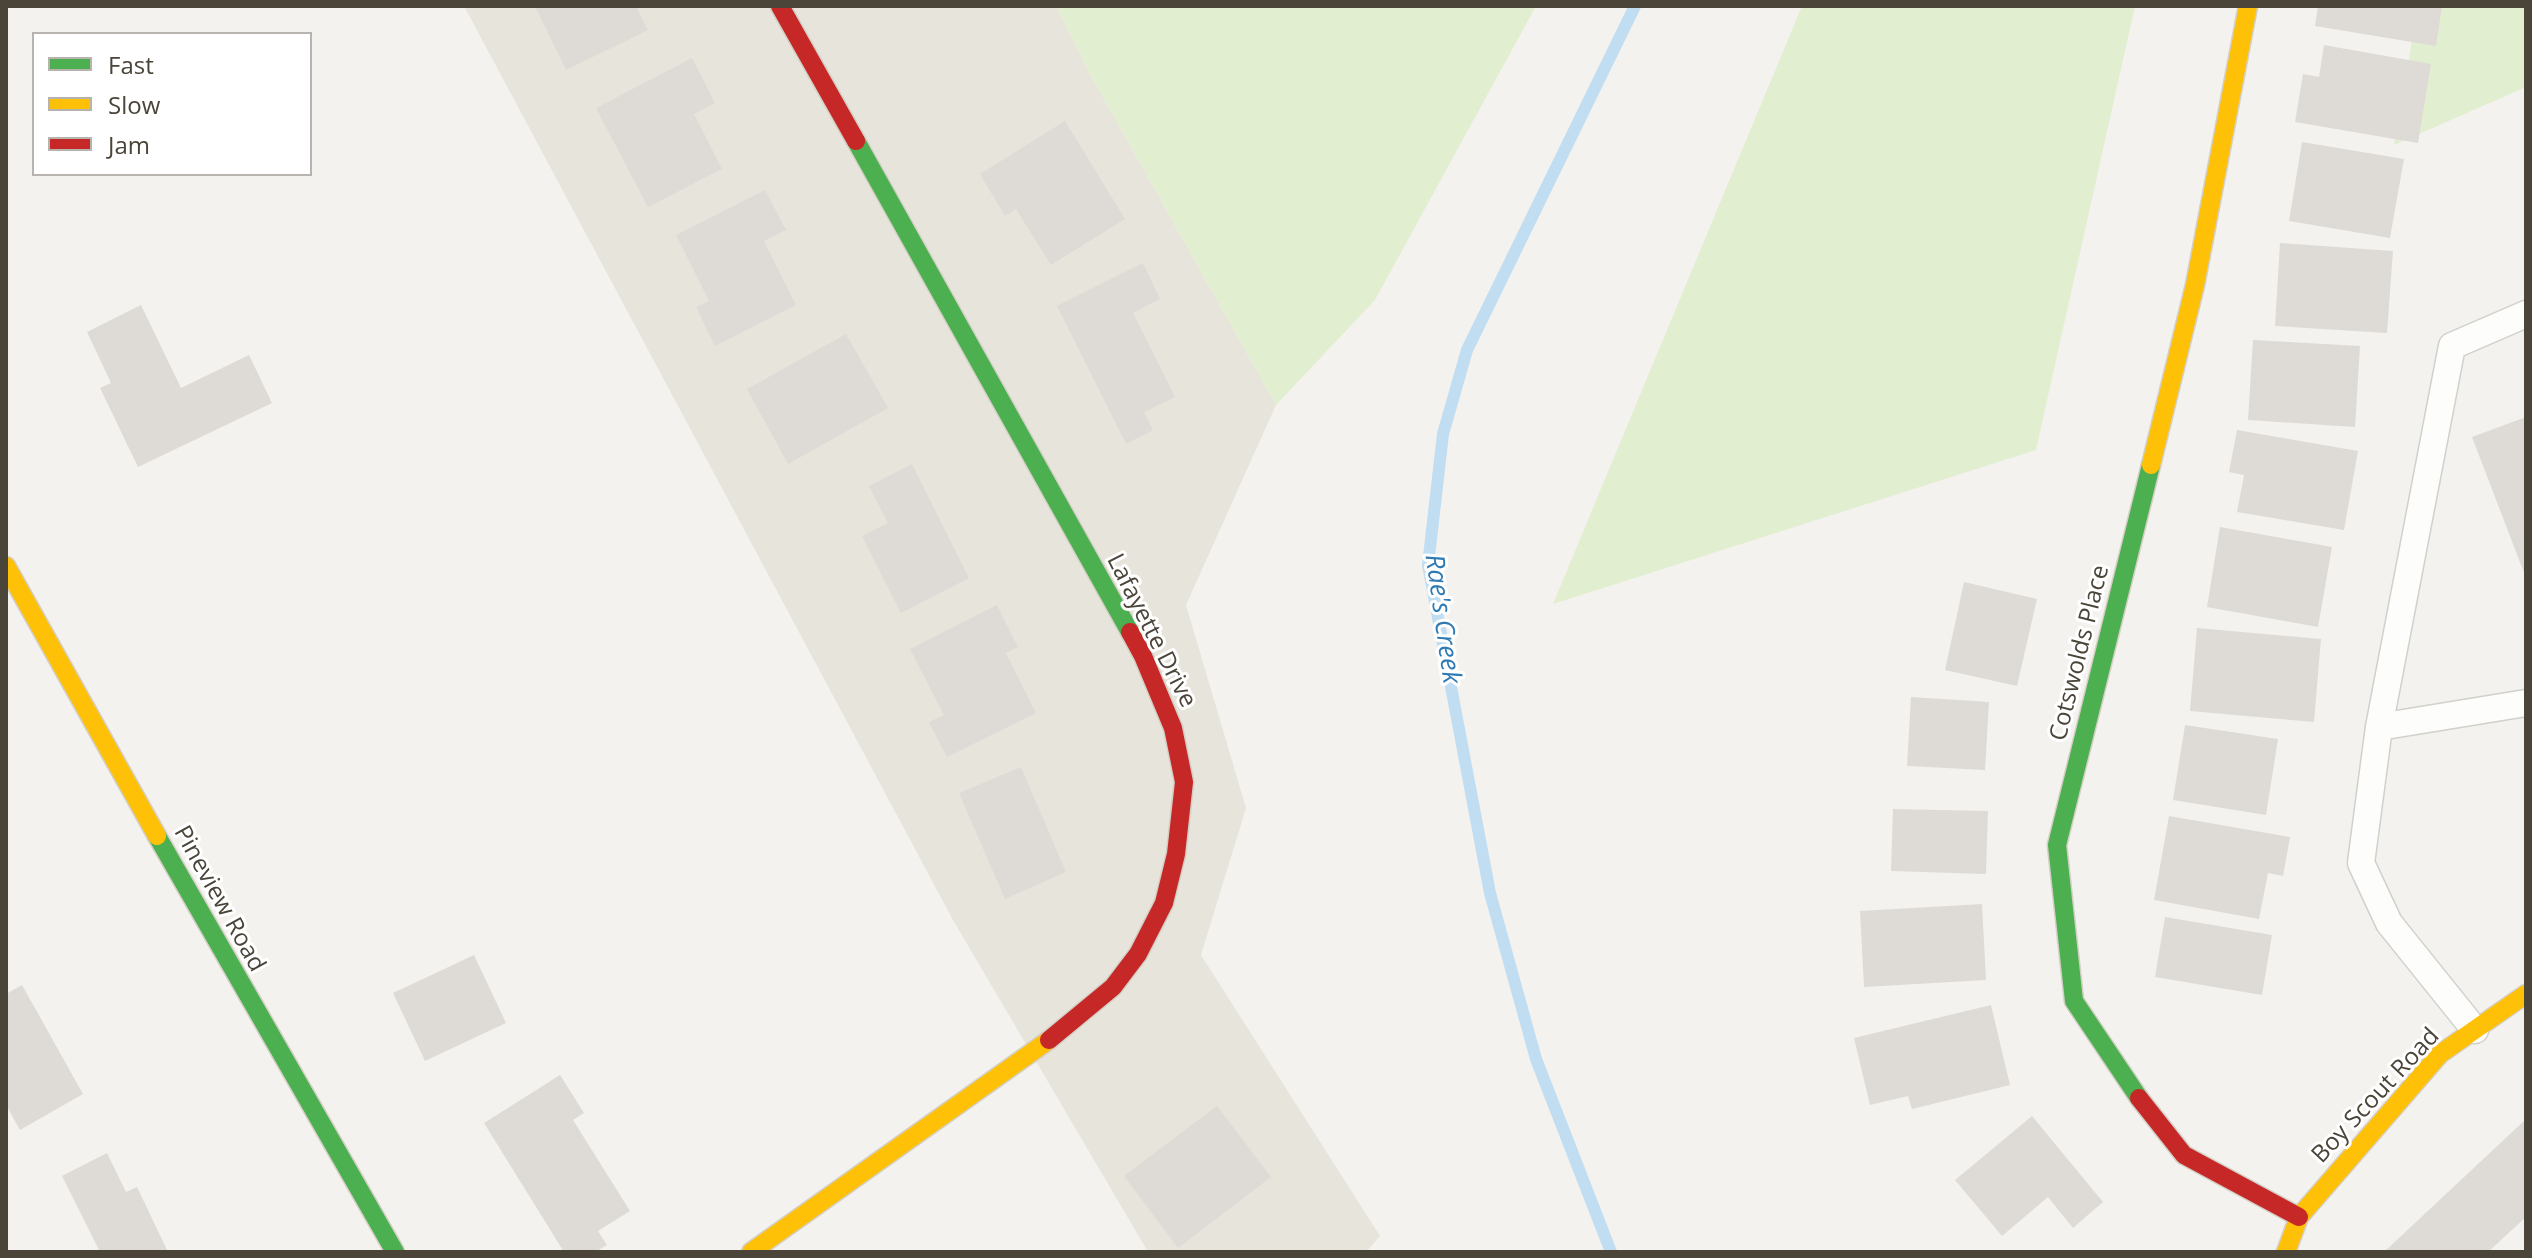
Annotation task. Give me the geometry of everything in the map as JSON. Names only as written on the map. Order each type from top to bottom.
[{"type":"street","name":"Lafayette Drive","points":[[751,1252],[1054,1036],[1113,987],[1138,954],[1164,903],[1176,854],[1184,782],[1173,728],[1143,656],[780,6]]},
{"type":"street","name":"Cotswolds Place","points":[[2248,6],[2195,285],[2057,845],[2074,1001],[2122,1075],[2184,1155],[2299,1217]]},
{"type":"street","name":"Pineview Road","points":[[6,566],[225,959],[395,1252]]},
{"type":"street","name":"Boy Scout Road","points":[[2286,1252],[2299,1217],[2440,1054],[2526,994]]},
{"type":"lane","points":[[2475,1030],[2389,923],[2361,863],[2379,727],[2452,346],[2526,314]]},
{"type":"lane","points":[[2379,727],[2526,703]]},
{"type":"shaded area","points":[[464,6],[1056,6],[1090,74],[1276,405],[1186,605],[1246,808],[1201,955],[1380,1236],[1366,1252],[1148,1252],[953,920]]},
{"type":"green space","points":[[1056,6],[1536,6],[1375,300],[1276,405],[1090,74]]},
{"type":"green space","points":[[1802,6],[2135,6],[2036,450],[1553,604]]},
{"type":"green space","points":[[2418,6],[2526,6],[2526,87],[2394,145]]},
{"type":"building","points":[[535,6],[636,6],[648,30],[566,70]]},
{"type":"building","points":[[2318,6],[2442,6],[2436,46],[2315,26]]},
{"type":"building","points":[[2324,45],[2431,64],[2418,143],[2295,122],[2303,74],[2319,77]]},
{"type":"building","points":[[692,58],[715,103],[694,114],[722,169],[648,207],[596,108]]},
{"type":"building","points":[[1065,121],[1125,219],[1051,265],[1016,209],[1005,216],[980,174]]},
{"type":"building","points":[[2302,142],[2404,159],[2390,238],[2289,221]]},
{"type":"building","points":[[765,190],[786,230],[764,241],[796,305],[715,346],[696,307],[709,301],[676,235]]},
{"type":"building","points":[[2280,243],[2393,251],[2387,333],[2275,326]]},
{"type":"building","points":[[1143,263],[1160,299],[1133,313],[1175,397],[1144,412],[1153,430],[1126,444],[1057,306]]},
{"type":"building","points":[[141,305],[181,388],[249,355],[272,403],[138,467],[100,388],[111,383],[87,332]]},
{"type":"building","points":[[846,334],[888,408],[788,464],[747,389]]},
{"type":"building","points":[[2253,340],[2360,346],[2355,427],[2248,420]]},
{"type":"building","points":[[2526,417],[2526,578],[2472,437]]},
{"type":"building","points":[[2237,430],[2358,451],[2344,530],[2237,512],[2244,475],[2229,472]]},
{"type":"building","points":[[912,464],[969,578],[901,613],[862,536],[888,523],[869,486]]},
{"type":"building","points":[[2220,527],[2332,547],[2318,627],[2207,607]]},
{"type":"building","points":[[1964,582],[2037,599],[2017,686],[1945,670]]},
{"type":"building","points":[[997,605],[1018,647],[1006,653],[1036,713],[947,757],[929,722],[944,715],[910,649]]},
{"type":"building","points":[[2197,628],[2321,639],[2314,722],[2190,711]]},
{"type":"building","points":[[1911,697],[1989,702],[1985,770],[1907,766]]},
{"type":"building","points":[[2185,725],[2278,739],[2266,815],[2173,800]]},
{"type":"building","points":[[1021,767],[1066,872],[1005,899],[959,793]]},
{"type":"building","points":[[1893,809],[1988,811],[1986,874],[1891,871]]},
{"type":"building","points":[[2169,816],[2290,837],[2283,876],[2268,873],[2259,919],[2154,900]]},
{"type":"building","points":[[1982,904],[1986,980],[1864,987],[1860,911]]},
{"type":"building","points":[[2165,917],[2272,935],[2262,995],[2155,977]]},
{"type":"building","points":[[474,955],[506,1023],[425,1061],[393,993]]},
{"type":"building","points":[[22,985],[83,1094],[20,1130],[6,1105],[6,994]]},
{"type":"building","points":[[1991,1005],[2010,1085],[1912,1109],[1908,1096],[1870,1105],[1854,1038]]},
{"type":"building","points":[[560,1075],[584,1113],[573,1120],[630,1211],[598,1231],[607,1245],[595,1252],[564,1252],[484,1123]]},
{"type":"building","points":[[1217,1106],[1271,1177],[1178,1248],[1124,1176]]},
{"type":"building","points":[[2032,1116],[2103,1202],[2073,1228],[2048,1197],[2002,1236],[1955,1180]]},
{"type":"building","points":[[2526,1119],[2526,1217],[2488,1252],[2384,1252]]},
{"type":"building","points":[[107,1153],[126,1192],[137,1187],[168,1252],[100,1252],[62,1176]]},
{"type":"waterway","name":"Rae's Creek","points":[[1611,1252],[1536,1059],[1490,893],[1428,565],[1443,434],[1467,350],[1635,6]]},
{"type":"traffic: fast","points":[[856,141],[1130,632]]},
{"type":"traffic: fast","points":[[2139,1098],[2074,1001],[2057,845],[2151,465]]},
{"type":"traffic: fast","points":[[157,836],[395,1252]]},
{"type":"traffic: slow","points":[[2151,465],[2195,285],[2248,6]]},
{"type":"traffic: slow","points":[[6,566],[157,836]]},
{"type":"traffic: slow","points":[[2286,1252],[2299,1217],[2440,1054],[2526,994]]},
{"type":"traffic: slow","points":[[751,1252],[1049,1040]]},
{"type":"traffic: jam","points":[[780,6],[856,141]]},
{"type":"traffic: jam","points":[[1049,1040],[1113,987],[1138,954],[1164,903],[1176,854],[1184,782],[1173,728],[1130,632]]},
{"type":"traffic: jam","points":[[2139,1098],[2184,1155],[2299,1217]]}]
